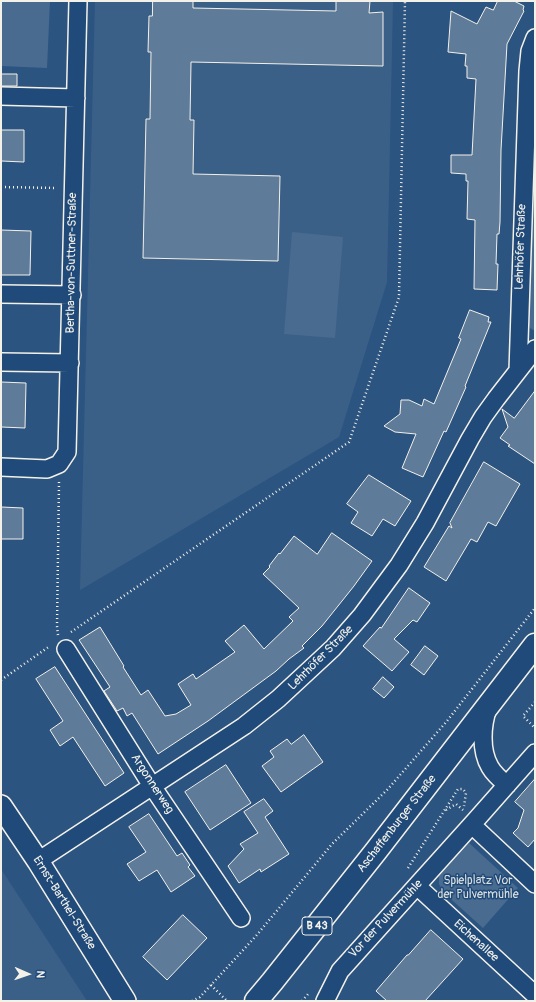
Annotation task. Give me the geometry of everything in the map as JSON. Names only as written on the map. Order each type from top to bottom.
[{"type":"main road","name":"Aschaffenburger Straße","points":[[256,1001],[376,851],[460,740],[490,704],[535,645]]},
{"type":"street","name":"Bertha-von-Suttner-Straße","points":[[59,464],[67,452],[78,1]]},
{"type":"street","name":"Lehrhöfer Straße","points":[[518,372],[530,124],[530,51],[535,38]]},
{"type":"street","points":[[1,96],[76,98]]},
{"type":"street","points":[[1,294],[72,295]]},
{"type":"street","name":"Lehrhöfer Straße","points":[[38,861],[261,714],[307,673],[349,632],[399,565],[483,417],[535,349]]},
{"type":"street","points":[[1,362],[70,364]]},
{"type":"street","points":[[1,467],[47,469],[59,464]]},
{"type":"street","name":"Argonnerweg","points":[[61,642],[152,786],[241,918]]},
{"type":"street","points":[[490,704],[484,719],[486,756],[489,766],[496,776],[507,785]]},
{"type":"street","name":"Vor der Pulvermühle","points":[[325,1001],[340,971],[472,825],[535,752]]},
{"type":"street","name":"Ernst-Barthel-Straße","points":[[1,806],[38,861],[125,1001]]},
{"type":"street","points":[[472,825],[535,884]]},
{"type":"street","name":"Eichenallee","points":[[417,886],[535,995]]},
{"type":"path","points":[[1,680],[61,642],[349,442],[399,297],[405,1]]},
{"type":"path","points":[[1,187],[74,188]]},
{"type":"path","points":[[59,464],[57,626],[61,642]]},
{"type":"path","points":[[192,1001],[200,997],[211,986],[256,936],[332,844],[387,790],[447,721],[535,608]]},
{"type":"path","points":[[535,702],[523,716],[535,728]]},
{"type":"path","points":[[406,871],[458,789],[463,789],[466,793],[466,800],[462,809],[456,804],[445,810]]},
{"type":"path","points":[[211,986],[227,1001]]},
{"type":"shaded area","points":[[95,1],[393,1],[387,282],[339,437],[80,590]]},
{"type":"shaded area","points":[[1,869],[87,1001],[1,1001]]},
{"type":"green space","points":[[1,1],[50,1],[47,68],[1,66]]},
{"type":"green space","points":[[535,153],[535,331],[530,328],[527,317]]},
{"type":"green space","points":[[292,232],[343,237],[335,338],[284,334]]},
{"type":"green space","name":"Spielplatz Vor der Pulvermühle","points":[[469,843],[518,888],[483,928],[443,892],[439,884],[439,876]]},
{"type":"building","points":[[153,1],[193,1],[193,8],[336,11],[336,1],[370,1],[369,13],[383,12],[383,66],[191,62],[190,120],[194,120],[193,174],[280,176],[278,261],[143,258],[146,119],[150,119],[151,52],[148,52],[149,16],[152,16]]},
{"type":"building","points":[[498,1],[514,1],[524,6],[524,11],[507,44],[501,150],[500,222],[499,234],[497,234],[497,290],[474,289],[475,220],[467,219],[468,181],[466,181],[466,174],[451,173],[451,155],[472,155],[476,79],[467,78],[467,66],[465,66],[466,54],[448,52],[451,11],[477,24],[486,7],[493,10]]},
{"type":"building","points":[[1,74],[17,74],[17,86],[1,86]]},
{"type":"building","points":[[1,130],[24,130],[24,162],[1,161]]},
{"type":"building","points":[[1,230],[31,231],[30,275],[1,275]]},
{"type":"building","points":[[470,310],[489,317],[488,322],[491,322],[465,386],[466,387],[446,432],[444,431],[423,477],[402,468],[416,434],[395,432],[384,426],[400,414],[401,400],[409,400],[422,406],[424,399],[434,404],[461,339],[459,338]]},
{"type":"building","points":[[1,382],[26,383],[25,428],[1,427]]},
{"type":"building","points":[[535,391],[535,464],[508,446],[510,445],[500,438],[508,427],[502,409],[514,418]]},
{"type":"building","points":[[484,462],[520,484],[496,526],[488,522],[477,542],[471,539],[446,581],[424,567],[449,526],[452,528],[450,523]]},
{"type":"building","points":[[369,475],[411,501],[395,526],[383,519],[372,536],[351,523],[358,512],[347,504]]},
{"type":"building","points":[[1,507],[23,508],[23,539],[1,539]]},
{"type":"building","points":[[332,533],[372,561],[354,586],[322,626],[302,646],[304,648],[276,671],[208,721],[158,754],[132,713],[127,716],[123,708],[117,711],[104,691],[110,687],[79,640],[100,627],[141,695],[148,690],[165,716],[176,714],[191,705],[178,684],[193,674],[196,679],[235,652],[225,641],[244,625],[264,649],[293,621],[289,617],[299,608],[263,574],[294,536],[317,554]]},
{"type":"building","points":[[409,588],[430,603],[417,622],[413,620],[394,639],[409,652],[392,671],[363,646],[380,627],[381,628]]},
{"type":"building","points":[[425,646],[438,656],[424,675],[411,665]]},
{"type":"building","points":[[55,667],[124,773],[105,786],[73,737],[60,746],[50,730],[63,721],[36,679]]},
{"type":"building","points":[[383,677],[394,687],[384,698],[373,689]]},
{"type":"building","points":[[304,735],[323,762],[281,792],[262,766],[274,757],[270,751],[287,739],[291,744]]},
{"type":"building","points":[[226,765],[251,803],[210,830],[185,792]]},
{"type":"building","points":[[535,779],[535,839],[528,847],[513,833],[518,828],[524,810],[515,802]]},
{"type":"building","points":[[264,799],[273,811],[265,817],[289,854],[261,872],[260,869],[239,883],[228,866],[244,849],[240,844],[258,833],[244,812]]},
{"type":"building","points":[[149,814],[177,856],[182,853],[190,865],[188,867],[195,876],[171,892],[157,870],[139,881],[127,864],[146,852],[129,827]]},
{"type":"building","points":[[183,915],[207,938],[167,980],[143,957]]},
{"type":"building","points":[[431,930],[463,959],[425,1001],[387,1001],[376,991]]}]
